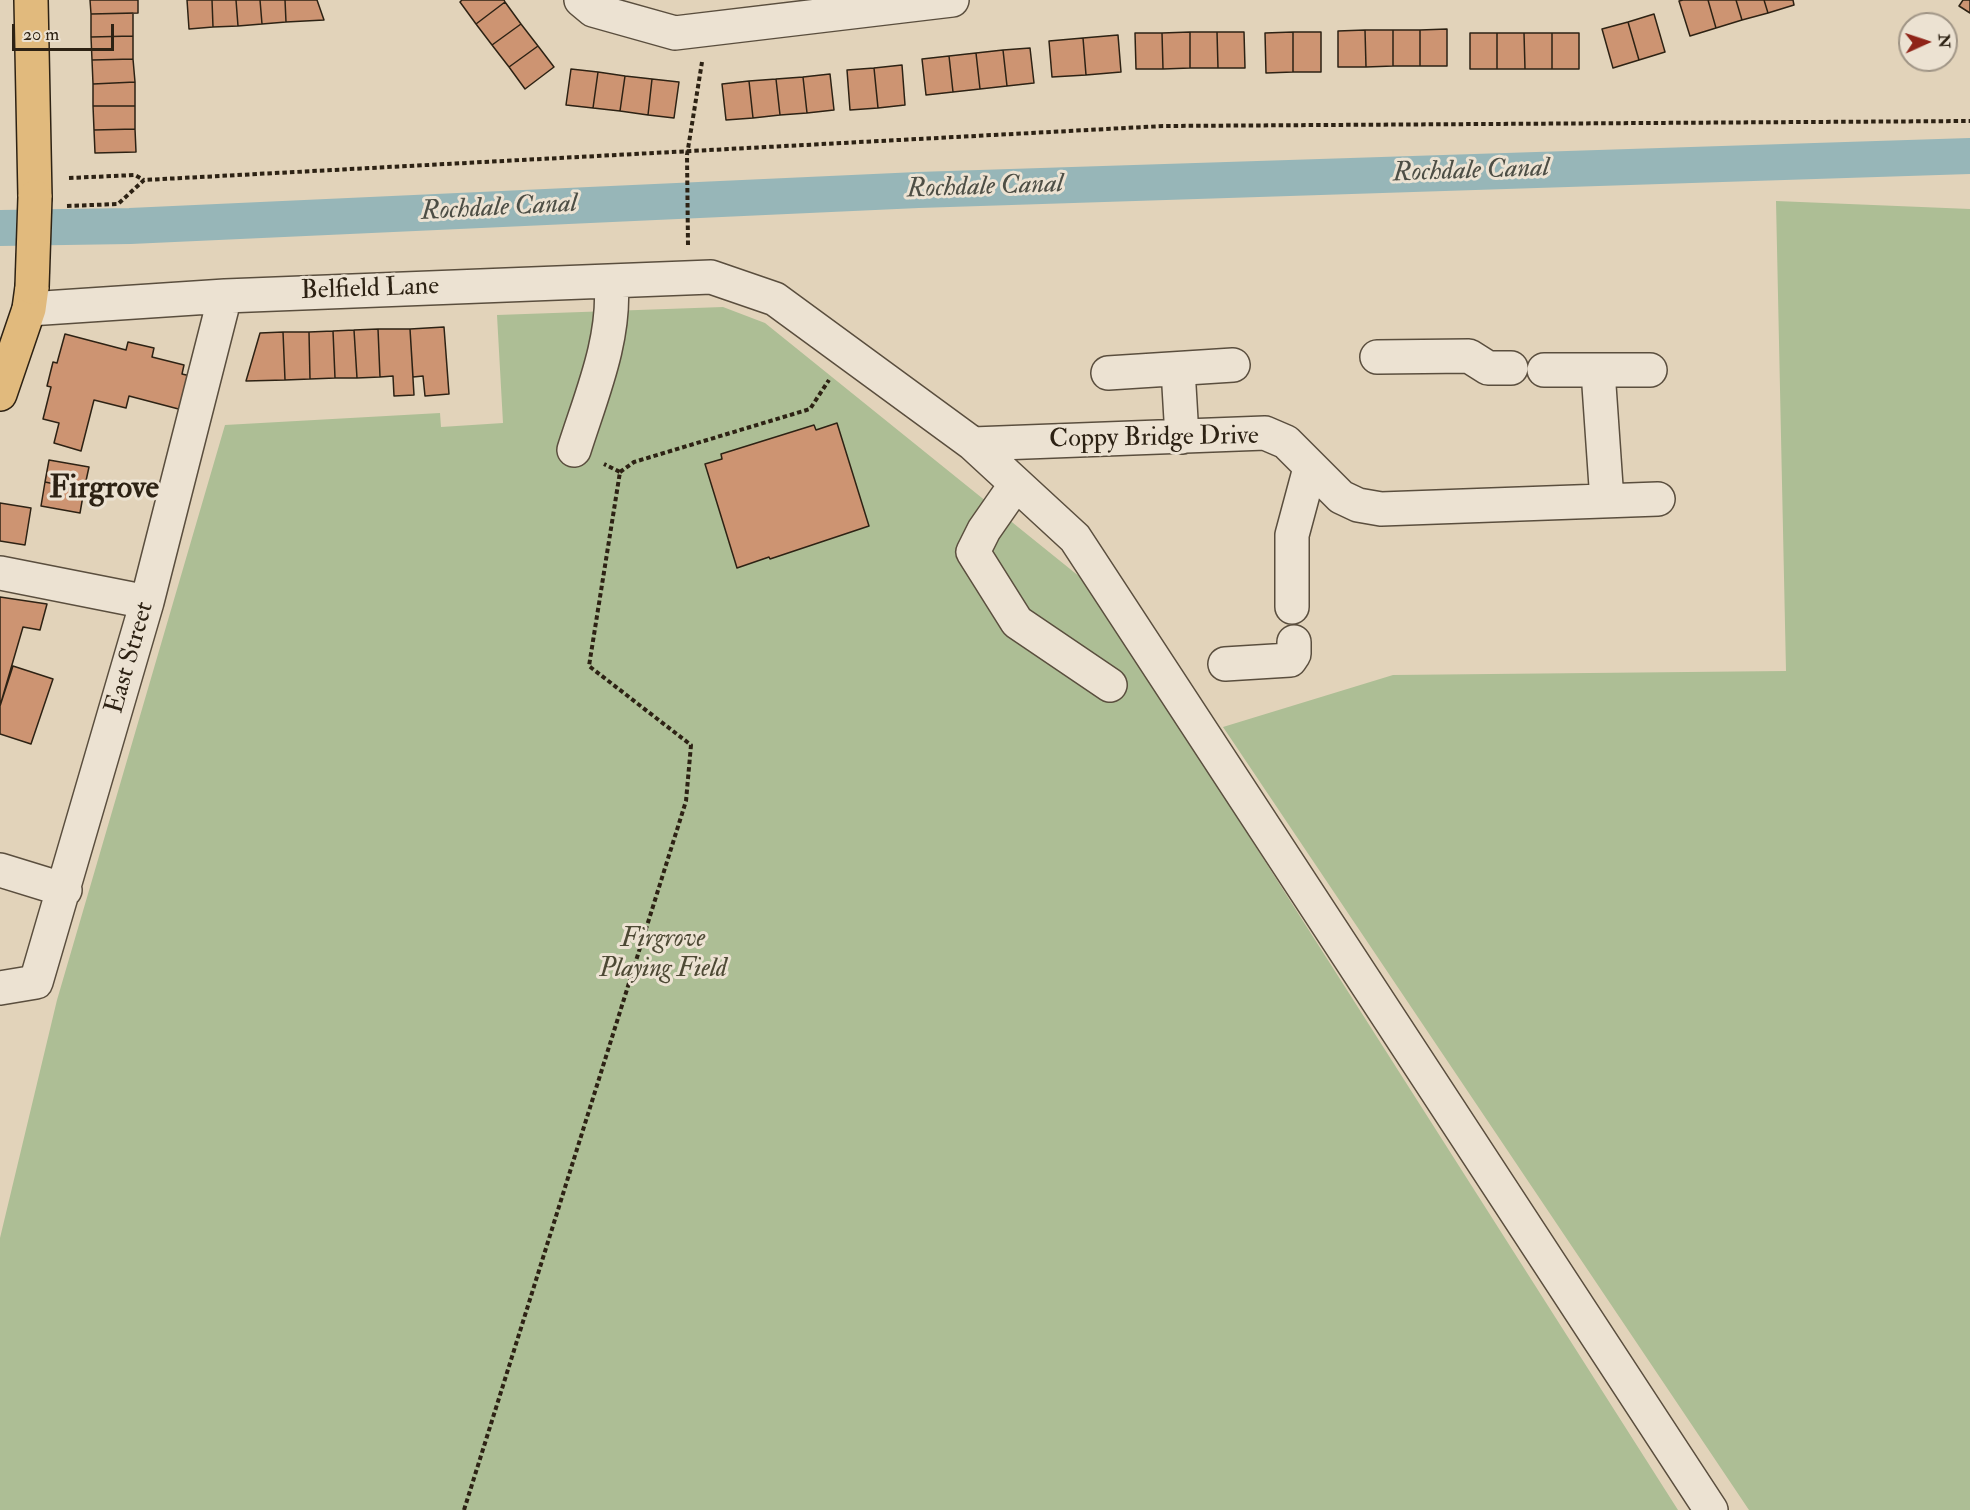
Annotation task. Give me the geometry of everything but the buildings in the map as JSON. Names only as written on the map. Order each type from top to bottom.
[{"type":"main road","points":[[0,394],[31,298],[47,202],[31,0]]},
{"type":"street","points":[[580,0],[593,10],[675,33],[952,0]]},
{"type":"street","name":"Belfield Lane","points":[[31,298],[225,296],[711,277],[775,299],[847,352]]},
{"type":"street","points":[[574,450],[603,359],[613,302],[611,281]]},
{"type":"street","name":"East Street","points":[[0,988],[36,982],[65,890],[147,602],[225,296]]},
{"type":"street","points":[[847,352],[973,444],[1075,538],[1711,1510]]},
{"type":"street","points":[[1377,357],[1469,356],[1488,368],[1511,368]]},
{"type":"street","points":[[1108,373],[1233,366]]},
{"type":"street","points":[[1178,369],[1182,437]]},
{"type":"street","points":[[1544,370],[1650,370]]},
{"type":"street","points":[[1598,371],[1607,501]]},
{"type":"street","name":"Coppy Bridge Drive","points":[[973,444],[1264,433],[1286,442],[1341,497],[1358,505],[1381,508],[1658,499]]},
{"type":"street","points":[[1292,607],[1292,536],[1310,468]]},
{"type":"street","points":[[1016,484],[984,530],[973,552],[1017,622],[1110,685]]},
{"type":"street","points":[[0,573],[147,602]]},
{"type":"street","points":[[1225,664],[1290,660],[1294,654],[1294,642]]},
{"type":"street","points":[[0,870],[65,890]]},
{"type":"path","points":[[688,238],[687,153],[707,29]]},
{"type":"path","points":[[65,178],[135,175],[144,180],[1163,126],[1970,120]]},
{"type":"path","points":[[47,202],[118,204],[144,180]]},
{"type":"path","points":[[464,1510],[686,801],[691,745],[589,666],[620,471],[634,462],[810,409],[847,352]]},
{"type":"path","points":[[574,450],[620,471]]},
{"type":"green space","points":[[1776,201],[1970,209],[1970,1510],[1749,1510],[1223,727],[1393,675],[1786,671]]},
{"type":"green space","name":"Firgrove Playing Field","points":[[723,307],[765,323],[1080,577],[1191,745],[1678,1510],[0,1510],[0,1238],[57,1000],[225,425],[440,413],[441,427],[503,423],[497,315]]},
{"type":"waterway","name":"Rochdale Canal","points":[[0,228],[130,226],[918,190],[1970,156]]},
{"type":"district","name":"Firgrove","points":[[104,490]]}]
